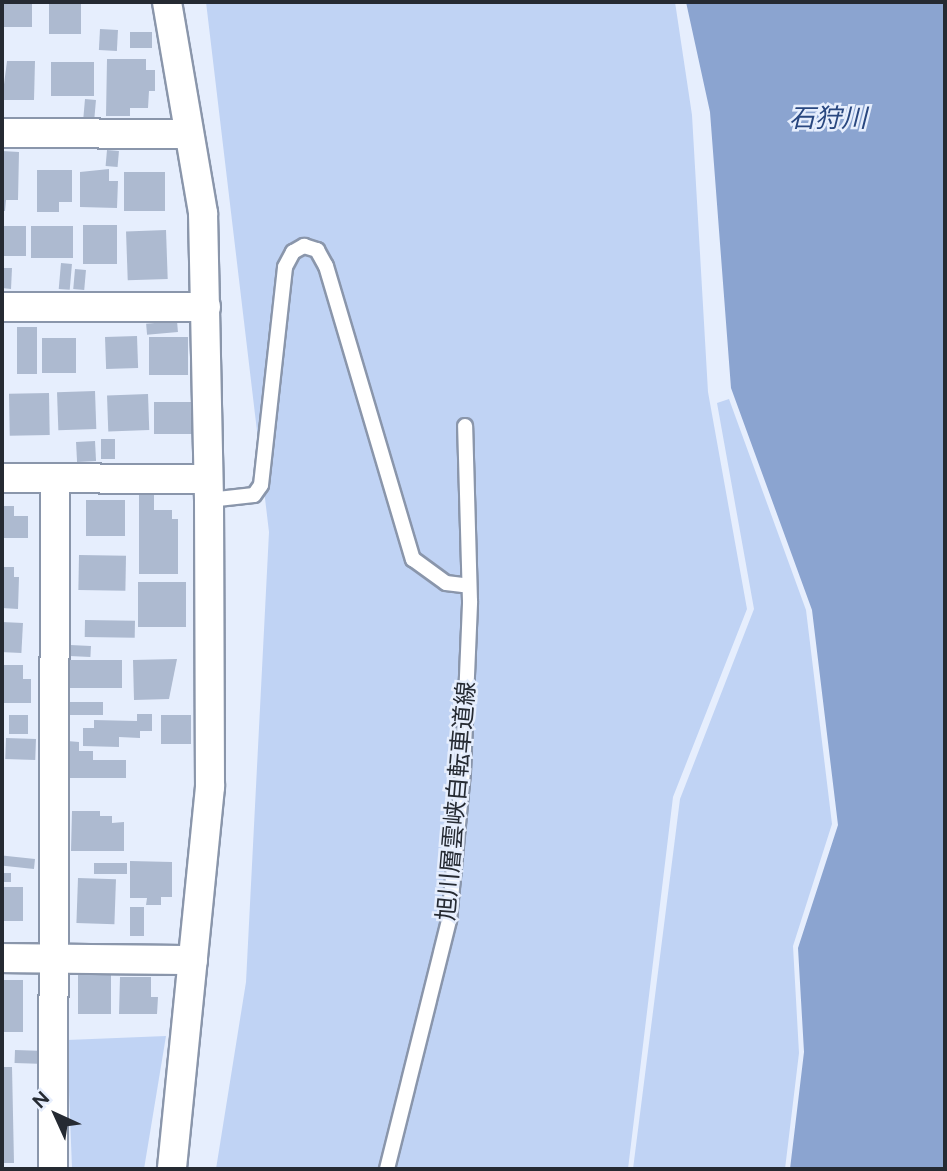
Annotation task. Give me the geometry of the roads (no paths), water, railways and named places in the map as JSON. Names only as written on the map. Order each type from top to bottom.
[{"type":"street","points":[[167,2],[203,213],[210,787],[172,1169]]},
{"type":"street","points":[[2,133],[189,134]]},
{"type":"street","points":[[2,307],[206,307]]},
{"type":"street","points":[[2,478],[208,489]]},
{"type":"street","points":[[53,1169],[50,958],[55,479]]},
{"type":"street","points":[[2,958],[192,960]]},
{"type":"lane","points":[[208,489],[254,495],[261,485],[285,267],[293,252],[304,246],[317,250],[326,266],[413,559],[446,583],[469,586]]},
{"type":"lane","name":"旭川層雲峡自転車道線","points":[[387,1169],[449,920],[463,771],[469,586],[465,426]]},
{"type":"water","name":"石狩川","points":[[686,2],[945,2],[945,1169],[790,1169],[804,1052],[798,948],[838,825],[812,610],[731,388],[710,112]]}]
